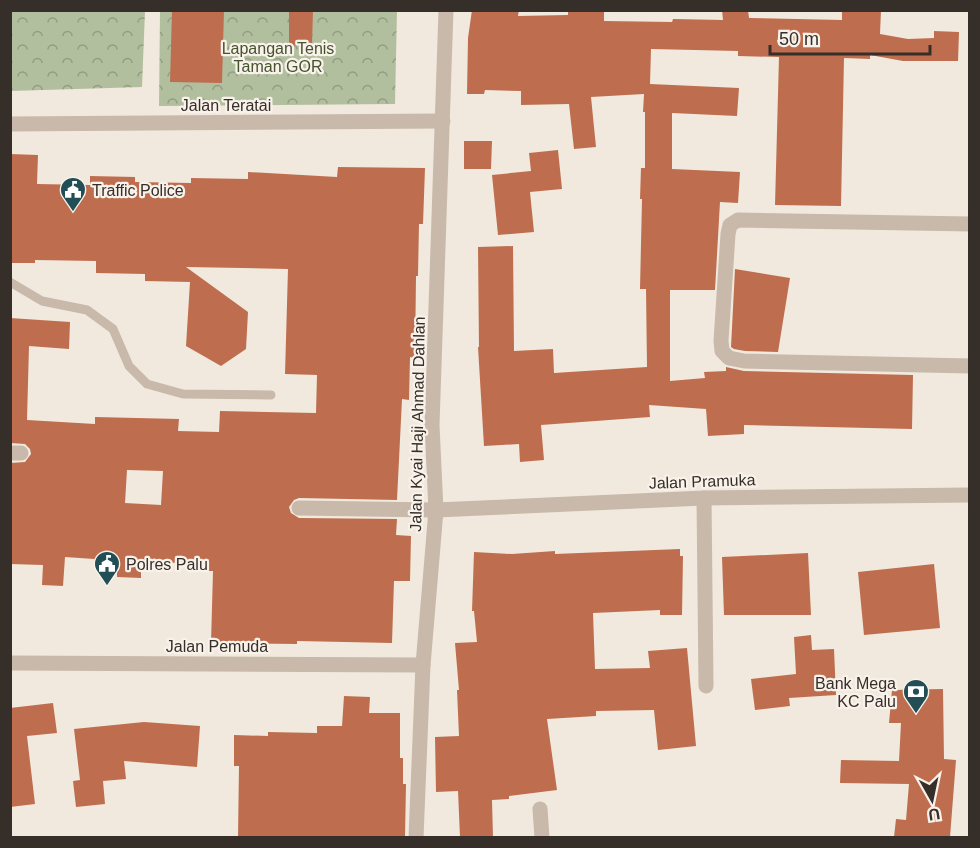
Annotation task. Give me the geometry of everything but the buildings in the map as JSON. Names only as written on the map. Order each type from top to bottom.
[{"type":"street","name":"Jalan Kyai Haji Ahmad Dahlan","points":[[416,837],[423,665],[436,510],[432,425],[446,10]]},
{"type":"street","name":"Jalan Teratai","points":[[10,124],[443,121]]},
{"type":"street","points":[[969,224],[738,220],[730,225],[728,234],[721,341],[722,351],[729,358],[744,361],[969,366]]},
{"type":"street","name":"Jalan Pramuka","points":[[299,508],[436,510],[704,498],[969,495]]},
{"type":"street","points":[[704,498],[706,686]]},
{"type":"street","name":"Jalan Pemuda","points":[[10,663],[423,665]]},
{"type":"street","points":[[540,809],[542,837]]},
{"type":"lane","points":[[10,282],[42,301],[87,310],[113,329],[129,366],[147,384],[183,394],[271,395]]},
{"type":"green space","points":[[10,11],[145,11],[142,87],[11,91]]},
{"type":"green space","name":"Lapangan Tenis Taman GOR","points":[[160,11],[397,11],[395,104],[159,106]]},
{"type":"place","name":"Traffic Police","points":[[73,213]]},
{"type":"place","name":"Polres Palu","points":[[107,587]]},
{"type":"place","name":"Bank Mega KC Palu","points":[[916,715]]}]
